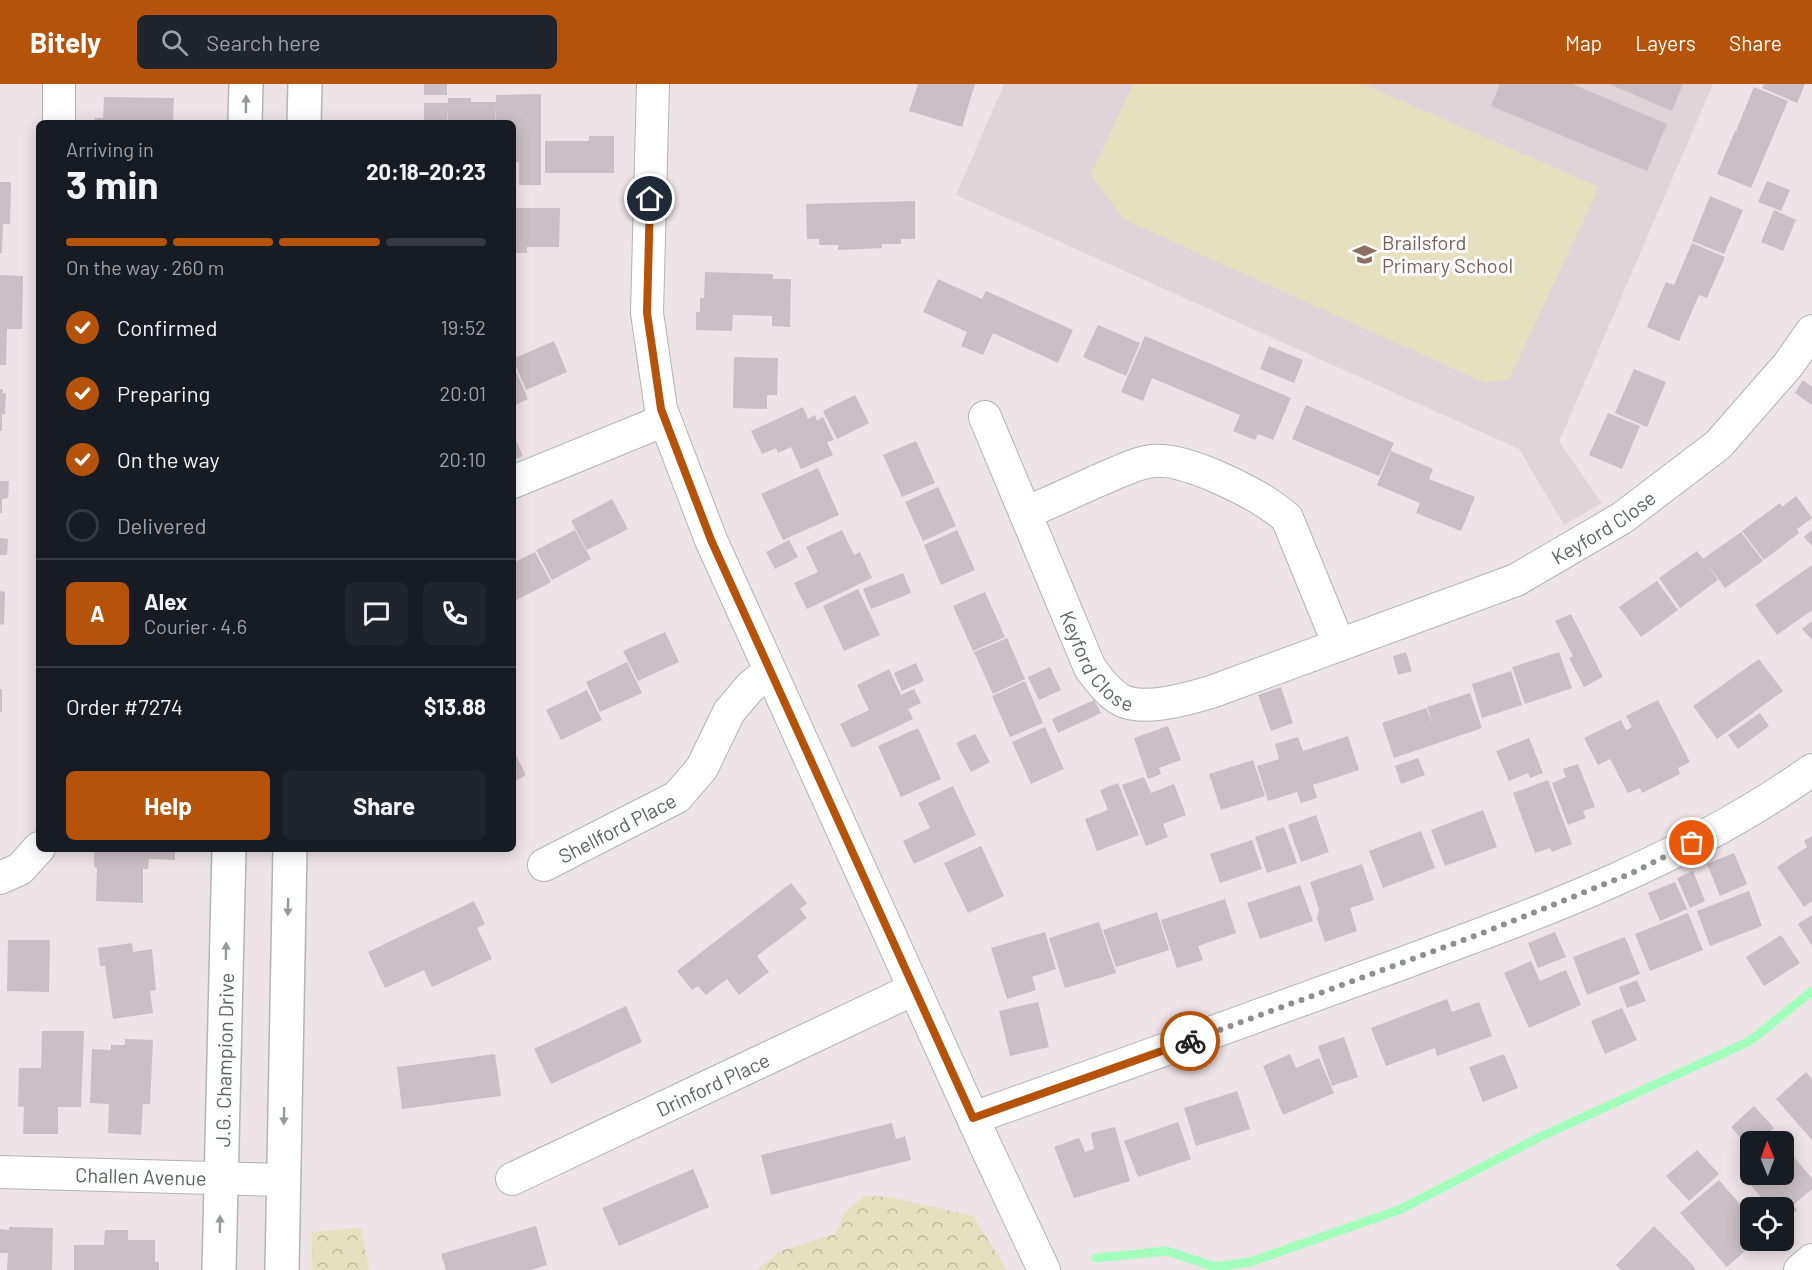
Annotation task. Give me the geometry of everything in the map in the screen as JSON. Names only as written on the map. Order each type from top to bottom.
[{"type":"main road","points":[[245,120],[246,84]]},
{"type":"main road","points":[[304,84],[304,120]]},
{"type":"main road","name":"J.G. Champion Drive","points":[[219,1270],[229,852]]},
{"type":"main road","points":[[282,1270],[290,852]]},
{"type":"street","points":[[59,84],[59,120]]},
{"type":"street","points":[[653,84],[647,313],[661,409],[711,540],[1044,1270]]},
{"type":"street","name":"Keyford Close","points":[[985,417],[1090,668],[1107,690],[1124,701],[1146,704],[1174,702],[1211,692],[1516,580],[1623,518],[1718,445],[1788,365],[1812,331]]},
{"type":"street","points":[[516,481],[665,420]]},
{"type":"street","points":[[1025,513],[1127,468],[1154,461],[1182,465],[1230,483],[1271,505],[1287,518],[1339,645]]},
{"type":"street","name":"Shellford Place","points":[[544,866],[677,797],[702,768],[729,712],[751,686],[770,671]]},
{"type":"street","points":[[973,1118],[1458,943],[1630,874],[1752,809],[1812,770]]},
{"type":"street","points":[[0,878],[20,869],[36,851]]},
{"type":"street","name":"Drinford Place","points":[[512,1179],[914,989]]},
{"type":"street","name":"Challen Avenue","points":[[0,1172],[283,1179]]},
{"type":"street","points":[[1800,1270],[1812,1260]]},
{"type":"shaded area","name":"Brailsford Primary School","points":[[1004,84],[1713,84],[1559,442],[1602,503],[1564,525],[1519,449],[956,195]]},
{"type":"green space","points":[[1133,84],[1363,84],[1599,187],[1509,379],[1485,383],[1123,219],[1091,174]]},
{"type":"green space","points":[[864,1196],[890,1197],[973,1216],[1007,1270],[757,1270],[780,1251],[835,1234],[845,1212]]},
{"type":"green space","points":[[361,1228],[369,1270],[312,1270],[312,1232]]},
{"type":"building","points":[[424,84],[447,84],[447,95],[424,95]]},
{"type":"building","points":[[918,84],[975,84],[962,127],[909,111]]},
{"type":"building","points":[[1500,84],[1572,84],[1667,124],[1647,171],[1491,106]]},
{"type":"building","points":[[1609,84],[1683,84],[1672,111]]},
{"type":"building","points":[[1764,84],[1805,84],[1797,103],[1762,88]]},
{"type":"building","points":[[1754,87],[1788,101],[1751,188],[1717,174],[1735,131],[1747,136],[1736,131]]},
{"type":"building","points":[[541,94],[541,185],[519,185],[519,162],[516,162],[516,120],[496,120],[496,105],[495,120],[448,120],[448,107],[447,120],[424,120],[424,103],[448,103],[448,98],[471,98],[471,102],[496,102],[496,95]]},
{"type":"building","points":[[104,97],[174,98],[173,120],[95,120],[95,118],[103,118]]},
{"type":"building","points":[[589,136],[614,136],[614,173],[545,173],[545,141],[589,141]]},
{"type":"building","points":[[1767,181],[1790,190],[1781,211],[1758,202]]},
{"type":"building","points":[[0,182],[11,182],[10,224],[3,224],[2,253],[0,253]]},
{"type":"building","points":[[1710,196],[1743,210],[1724,254],[1692,241]]},
{"type":"building","points":[[915,201],[915,239],[901,239],[901,244],[882,244],[882,248],[838,250],[838,245],[819,245],[819,239],[807,239],[806,204]]},
{"type":"building","points":[[516,208],[560,208],[559,247],[527,247],[527,253],[516,253]]},
{"type":"building","points":[[1774,210],[1796,220],[1783,251],[1761,242]]},
{"type":"building","points":[[1692,243],[1725,257],[1707,298],[1699,295],[1679,341],[1647,327],[1666,282],[1674,285]]},
{"type":"building","points":[[705,272],[773,274],[773,279],[791,279],[790,327],[772,326],[772,316],[733,315],[732,331],[696,330],[696,312],[700,312],[700,298],[704,298]]},
{"type":"building","points":[[0,275],[23,276],[22,329],[7,329],[6,365],[0,365]]},
{"type":"building","points":[[938,279],[982,299],[986,291],[1073,330],[1058,363],[993,333],[983,355],[961,346],[967,332],[923,312]]},
{"type":"building","points":[[1098,325],[1140,343],[1126,376],[1083,357]]},
{"type":"building","points":[[1145,336],[1291,398],[1273,440],[1258,434],[1255,440],[1233,431],[1240,415],[1152,378],[1143,401],[1121,392]]},
{"type":"building","points":[[554,341],[567,372],[526,390],[516,366],[516,358]]},
{"type":"building","points":[[1269,346],[1303,360],[1294,383],[1260,369]]},
{"type":"building","points":[[734,357],[778,358],[777,395],[767,395],[767,409],[733,408]]},
{"type":"building","points":[[1634,369],[1666,382],[1647,427],[1615,413]]},
{"type":"building","points":[[516,371],[528,399],[516,405]]},
{"type":"building","points":[[1803,380],[1812,387],[1812,405],[1795,393]]},
{"type":"building","points":[[0,389],[6,393],[2,431],[0,431]]},
{"type":"building","points":[[855,395],[869,423],[837,439],[823,411]]},
{"type":"building","points":[[1306,405],[1394,443],[1379,476],[1292,439]]},
{"type":"building","points":[[803,407],[808,419],[815,415],[817,421],[823,417],[834,440],[827,442],[833,455],[801,469],[791,447],[778,453],[776,448],[762,454],[751,431]]},
{"type":"building","points":[[1608,413],[1640,426],[1622,469],[1589,455]]},
{"type":"building","points":[[516,441],[523,456],[516,459]]},
{"type":"building","points":[[916,441],[935,483],[902,497],[883,455]]},
{"type":"building","points":[[1391,451],[1433,469],[1429,479],[1475,497],[1461,531],[1416,513],[1420,503],[1377,485]]},
{"type":"building","points":[[818,468],[839,515],[783,540],[761,494]]},
{"type":"building","points":[[0,481],[9,481],[8,498],[2,499],[2,513],[0,513]]},
{"type":"building","points":[[938,487],[956,526],[923,541],[905,502]]},
{"type":"building","points":[[1796,496],[1812,518],[1797,529],[1799,533],[1764,560],[1742,531],[1780,503],[1782,507]]},
{"type":"building","points":[[612,499],[628,529],[587,550],[571,521]]},
{"type":"building","points":[[575,530],[591,559],[552,580],[536,550]]},
{"type":"building","points":[[842,530],[854,555],[860,552],[872,578],[807,609],[794,583],[818,572],[806,547]]},
{"type":"building","points":[[957,530],[975,570],[941,585],[924,545]]},
{"type":"building","points":[[1812,530],[1812,546],[1804,537]]},
{"type":"building","points":[[1741,532],[1763,561],[1725,588],[1705,561],[1718,580],[1680,608],[1659,578],[1697,551],[1703,559]]},
{"type":"building","points":[[0,538],[8,539],[7,555],[0,555]]},
{"type":"building","points":[[789,540],[798,557],[775,569],[766,552]]},
{"type":"building","points":[[535,552],[551,582],[516,600],[516,562]]},
{"type":"building","points":[[1812,565],[1812,610],[1777,635],[1755,605]]},
{"type":"building","points":[[903,573],[911,593],[871,609],[863,589]]},
{"type":"building","points":[[1657,581],[1678,610],[1641,637],[1619,607]]},
{"type":"building","points":[[858,589],[880,635],[844,651],[823,606]]},
{"type":"building","points":[[0,591],[5,592],[4,625],[0,624]]},
{"type":"building","points":[[985,592],[1005,637],[973,651],[953,606]]},
{"type":"building","points":[[1571,614],[1603,677],[1584,687],[1569,658],[1573,656],[1555,621]]},
{"type":"building","points":[[1812,621],[1812,640],[1802,629]]},
{"type":"building","points":[[665,632],[679,662],[638,681],[623,651]]},
{"type":"building","points":[[1007,638],[1025,679],[993,694],[974,652]]},
{"type":"building","points":[[1406,652],[1412,671],[1398,675],[1393,656]]},
{"type":"building","points":[[1559,652],[1572,688],[1525,704],[1512,667]]},
{"type":"building","points":[[1759,659],[1783,691],[1717,739],[1693,706]]},
{"type":"building","points":[[627,662],[642,693],[600,712],[586,682]]},
{"type":"building","points":[[916,663],[924,681],[902,691],[894,673]]},
{"type":"building","points":[[1050,667],[1061,690],[1039,700],[1028,677]]},
{"type":"building","points":[[889,669],[901,695],[914,689],[921,703],[908,709],[913,719],[852,748],[840,724],[869,710],[857,685]]},
{"type":"building","points":[[1511,671],[1522,705],[1482,718],[1472,684]]},
{"type":"building","points":[[1025,681],[1043,723],[1010,737],[992,696]]},
{"type":"building","points":[[1281,687],[1293,723],[1271,731],[1258,695]]},
{"type":"building","points":[[0,689],[2,689],[2,712],[0,712]]},
{"type":"building","points":[[587,690],[602,720],[561,740],[546,710]]},
{"type":"building","points":[[1470,693],[1482,728],[1394,758],[1382,723],[1426,708],[1434,727],[1427,707]]},
{"type":"building","points":[[1094,700],[1101,713],[1058,733],[1052,719]]},
{"type":"building","points":[[1658,700],[1690,762],[1678,768],[1680,774],[1642,793],[1640,788],[1628,793],[1610,759],[1598,765],[1584,738],[1621,720],[1626,730],[1632,727],[1626,716]]},
{"type":"building","points":[[1760,713],[1769,726],[1738,749],[1728,735]]},
{"type":"building","points":[[1168,726],[1181,760],[1159,768],[1161,774],[1148,779],[1134,738]]},
{"type":"building","points":[[1045,727],[1064,769],[1031,784],[1012,742]]},
{"type":"building","points":[[918,728],[941,779],[901,797],[878,746]]},
{"type":"building","points":[[975,734],[990,762],[971,772],[956,743]]},
{"type":"building","points":[[1348,736],[1359,770],[1313,785],[1317,798],[1301,803],[1297,792],[1268,801],[1257,766],[1279,759],[1275,744],[1298,737],[1303,751]]},
{"type":"building","points":[[1529,738],[1543,773],[1530,778],[1528,773],[1509,781],[1496,751]]},
{"type":"building","points":[[516,755],[526,775],[516,780]]},
{"type":"building","points":[[1418,758],[1425,775],[1401,784],[1395,766]]},
{"type":"building","points":[[1253,760],[1265,796],[1221,810],[1209,774]]},
{"type":"building","points":[[1578,764],[1595,807],[1583,811],[1586,818],[1568,825],[1552,783],[1566,777],[1563,769]]},
{"type":"building","points":[[1144,777],[1151,793],[1174,784],[1186,815],[1163,824],[1168,837],[1146,846],[1122,785]]},
{"type":"building","points":[[1548,780],[1572,844],[1552,852],[1550,848],[1535,853],[1513,793]]},
{"type":"building","points":[[1118,783],[1139,835],[1097,851],[1085,819],[1108,810],[1100,790]]},
{"type":"building","points":[[953,786],[976,835],[914,864],[903,841],[930,828],[918,803]]},
{"type":"building","points":[[1483,810],[1497,847],[1445,866],[1431,830]]},
{"type":"building","points":[[1316,815],[1329,852],[1301,862],[1288,825]]},
{"type":"building","points":[[1284,827],[1297,863],[1267,873],[1255,837]]},
{"type":"building","points":[[1421,831],[1435,868],[1383,888],[1369,851]]},
{"type":"building","points":[[1812,836],[1812,901],[1804,907],[1777,867],[1807,847],[1804,841]]},
{"type":"building","points":[[1252,840],[1262,869],[1220,883],[1210,854]]},
{"type":"building","points":[[981,846],[1004,896],[968,913],[944,863]]},
{"type":"building","points":[[94,852],[175,852],[175,860],[149,859],[148,869],[143,869],[143,903],[96,901],[97,868],[94,867]]},
{"type":"building","points":[[1734,853],[1747,884],[1720,896],[1707,864]]},
{"type":"building","points":[[1362,864],[1374,900],[1350,908],[1357,931],[1325,942],[1317,919],[1319,909],[1310,882]]},
{"type":"building","points":[[1693,871],[1705,901],[1690,908],[1677,878]]},
{"type":"building","points":[[1675,882],[1687,909],[1660,921],[1648,893]]},
{"type":"building","points":[[791,883],[807,903],[800,909],[807,918],[757,956],[769,972],[739,995],[727,979],[706,995],[698,986],[692,990],[677,971]]},
{"type":"building","points":[[1300,885],[1313,921],[1260,939],[1247,903]]},
{"type":"building","points":[[1749,891],[1762,926],[1710,946],[1697,911]]},
{"type":"building","points":[[1225,899],[1236,933],[1198,946],[1203,960],[1177,968],[1161,920]]},
{"type":"building","points":[[474,901],[485,924],[477,928],[492,959],[432,987],[424,970],[385,988],[368,952]]},
{"type":"building","points":[[1157,912],[1169,950],[1116,967],[1103,930]]},
{"type":"building","points":[[1688,913],[1703,950],[1650,971],[1635,934]]},
{"type":"building","points":[[1812,915],[1812,946],[1798,924]]},
{"type":"building","points":[[1099,922],[1116,973],[1065,988],[1049,938]]},
{"type":"building","points":[[1045,932],[1056,969],[1032,977],[1036,990],[1007,999],[991,948]]},
{"type":"building","points":[[1555,932],[1566,957],[1538,968],[1528,943]]},
{"type":"building","points":[[1781,935],[1800,963],[1764,986],[1746,957]]},
{"type":"building","points":[[1625,937],[1640,974],[1587,995],[1573,957]]},
{"type":"building","points":[[8,940],[50,940],[49,992],[7,991]]},
{"type":"building","points":[[132,943],[133,952],[152,949],[156,990],[150,991],[153,1013],[113,1019],[105,966],[100,966],[98,948]]},
{"type":"building","points":[[1531,961],[1540,981],[1566,970],[1581,1005],[1529,1028],[1504,973]]},
{"type":"building","points":[[1637,980],[1646,1001],[1627,1008],[1619,987]]},
{"type":"building","points":[[1447,999],[1452,1012],[1479,1002],[1492,1036],[1437,1056],[1435,1048],[1386,1066],[1371,1028]]},
{"type":"building","points":[[1038,1002],[1049,1047],[1010,1056],[999,1011]]},
{"type":"building","points":[[626,1006],[642,1042],[551,1084],[534,1049]]},
{"type":"building","points":[[1622,1008],[1637,1040],[1605,1054],[1591,1021]]},
{"type":"building","points":[[42,1031],[84,1031],[81,1107],[58,1107],[58,1134],[23,1134],[24,1107],[18,1106],[19,1068],[41,1068]]},
{"type":"building","points":[[1344,1037],[1358,1077],[1332,1086],[1318,1046]]},
{"type":"building","points":[[125,1039],[153,1040],[150,1104],[143,1104],[141,1135],[108,1133],[109,1104],[90,1103],[92,1049],[111,1050],[111,1045],[125,1045]]},
{"type":"building","points":[[495,1054],[501,1096],[402,1109],[397,1067]]},
{"type":"building","points":[[1290,1054],[1296,1068],[1319,1058],[1334,1093],[1283,1115],[1263,1066]]},
{"type":"building","points":[[1504,1054],[1518,1088],[1483,1102],[1469,1067]]},
{"type":"building","points":[[1806,1072],[1812,1079],[1812,1140],[1776,1099]]},
{"type":"building","points":[[1237,1091],[1250,1129],[1196,1146],[1184,1108]]},
{"type":"building","points":[[1754,1106],[1774,1128],[1771,1131],[1740,1131],[1740,1137],[1731,1127]]},
{"type":"building","points":[[1178,1122],[1191,1159],[1138,1177],[1124,1141]]},
{"type":"building","points":[[892,1123],[896,1139],[905,1136],[911,1160],[771,1195],[761,1155]]},
{"type":"building","points":[[1115,1127],[1130,1181],[1074,1198],[1054,1147],[1079,1138],[1085,1152],[1094,1149],[1091,1133]]},
{"type":"building","points":[[1697,1150],[1719,1174],[1689,1201],[1666,1176]]},
{"type":"building","points":[[1794,1158],[1812,1178],[1812,1189],[1794,1204],[1794,1197],[1761,1197],[1750,1185],[1794,1185]]},
{"type":"building","points":[[693,1169],[709,1207],[619,1246],[602,1208]]},
{"type":"building","points":[[1719,1180],[1740,1204],[1740,1251],[1745,1251],[1727,1267],[1680,1213]]},
{"type":"building","points":[[536,1226],[547,1265],[531,1270],[446,1270],[441,1254]]},
{"type":"building","points":[[1654,1226],[1696,1270],[1621,1270],[1616,1265]]},
{"type":"building","points":[[9,1227],[53,1228],[52,1270],[7,1270],[8,1253],[0,1253],[0,1229],[9,1230]]},
{"type":"building","points":[[105,1230],[128,1230],[128,1240],[155,1240],[155,1262],[159,1262],[159,1270],[74,1270],[74,1245],[104,1245]]},
{"type":"waterway","points":[[1214,1267],[1250,1262],[1399,1210],[1540,1137],[1750,1041],[1812,991]]},
{"type":"waterway","points":[[1096,1258],[1167,1251],[1219,1268]]},
{"type":"way so far","points":[[1190,1041],[1480,934],[1630,874],[1692,843]]},
{"type":"place","name":"Brailsford Primary School","points":[[1364,254]]},
{"type":"route","points":[[650,199],[647,313],[661,409],[711,540],[973,1118],[1190,1041]]}]
